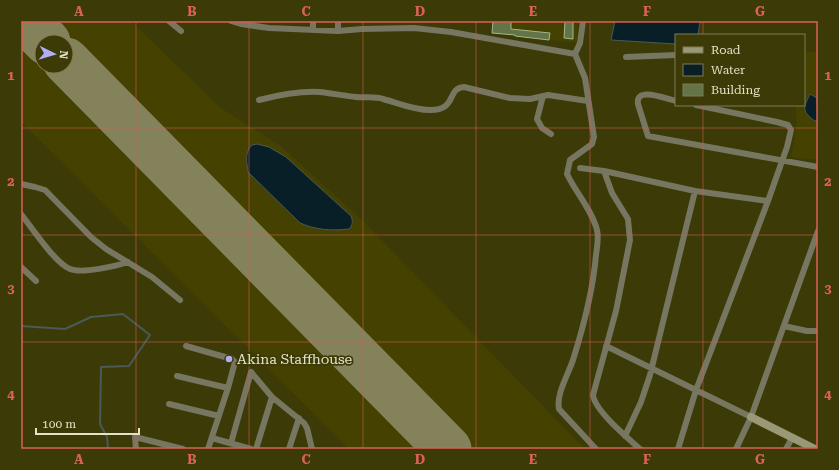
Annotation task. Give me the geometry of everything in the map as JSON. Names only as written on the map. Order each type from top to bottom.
[{"type":"street","points":[[169,21],[181,31]]},
{"type":"street","points":[[231,21],[269,28],[338,31],[414,28],[451,32],[575,54]]},
{"type":"street","points":[[269,21],[269,28]]},
{"type":"street","points":[[313,21],[313,30]]},
{"type":"street","points":[[338,21],[338,31]]},
{"type":"street","points":[[583,21],[580,43],[575,54],[585,78],[593,140],[592,144],[570,160],[567,167],[567,174],[591,215],[598,232],[588,308],[569,370],[559,395],[558,405],[559,409],[596,449]]},
{"type":"street","points":[[626,57],[675,55]]},
{"type":"street","points":[[259,100],[278,95],[318,92],[383,99],[398,105],[428,110],[439,110],[447,105],[455,90],[460,87],[495,93],[510,98],[530,99],[548,95],[588,100]]},
{"type":"street","points":[[675,101],[644,94],[639,96],[637,99],[638,104],[648,136],[781,162],[818,167]]},
{"type":"street","points":[[543,96],[537,119],[542,128],[550,134]]},
{"type":"street","points":[[678,449],[696,390],[768,201],[787,147],[791,130],[788,125],[701,106]]},
{"type":"street","points":[[580,168],[604,171],[695,191],[768,201]]},
{"type":"street","points":[[604,171],[612,193],[628,219],[630,240],[616,311],[594,387],[594,399],[597,406],[625,436],[640,449]]},
{"type":"street","points":[[21,184],[35,186],[44,190],[91,237],[152,277],[180,300]]},
{"type":"street","points":[[625,436],[641,402],[651,368],[695,191]]},
{"type":"street","points":[[21,214],[59,262],[69,269],[83,271],[128,262]]},
{"type":"street","points":[[736,449],[751,417],[818,231]]},
{"type":"street","points":[[21,267],[36,281]]},
{"type":"street","points":[[784,326],[818,331]]},
{"type":"street","points":[[186,346],[233,360],[234,362],[228,388],[208,449]]},
{"type":"street","points":[[606,346],[815,449]]},
{"type":"street","points":[[230,444],[251,372],[272,397],[306,425],[312,449]]},
{"type":"street","points":[[176,376],[228,388]]},
{"type":"street","points":[[256,449],[272,397]]},
{"type":"street","points":[[169,404],[219,416]]},
{"type":"street","points":[[289,449],[299,418]]},
{"type":"street","points":[[136,449],[135,437],[161,446],[182,449]]},
{"type":"street","points":[[212,438],[251,449]]},
{"type":"street","points":[[786,449],[792,438]]},
{"type":"shaded area","points":[[21,21],[131,21],[221,108],[281,146],[363,221],[585,449],[349,449],[21,122]]},
{"type":"shaded area","points":[[492,21],[578,21],[577,43],[491,33]]},
{"type":"shaded area","points":[[805,51],[818,53],[818,160],[791,157],[797,121],[795,106],[805,106]]},
{"type":"water","points":[[615,21],[700,21],[698,34],[675,34],[675,44],[611,40]]},
{"type":"water","points":[[810,94],[817,98],[818,120],[815,121],[808,115],[805,109]]},
{"type":"water","points":[[257,144],[269,147],[286,157],[351,216],[352,223],[349,229],[324,229],[300,223],[248,172],[248,151],[252,145]]},
{"type":"building","points":[[493,21],[511,21],[511,29],[550,33],[549,40],[492,33]]},
{"type":"building","points":[[565,21],[573,21],[573,39],[564,38]]},
{"type":"waterway","points":[[21,326],[65,329],[91,317],[123,314],[150,335],[129,366],[101,367],[100,424],[107,437],[108,449]]},
{"type":"taxiway","points":[[184,171],[187,171],[193,175],[200,197],[177,188],[174,183],[176,177],[184,171]]},
{"type":"runway","points":[[26,21],[39,34]]},
{"type":"runway","points":[[74,69],[448,449]]},
{"type":"place","name":"Akina Staffhouse","points":[[229,359]]}]
